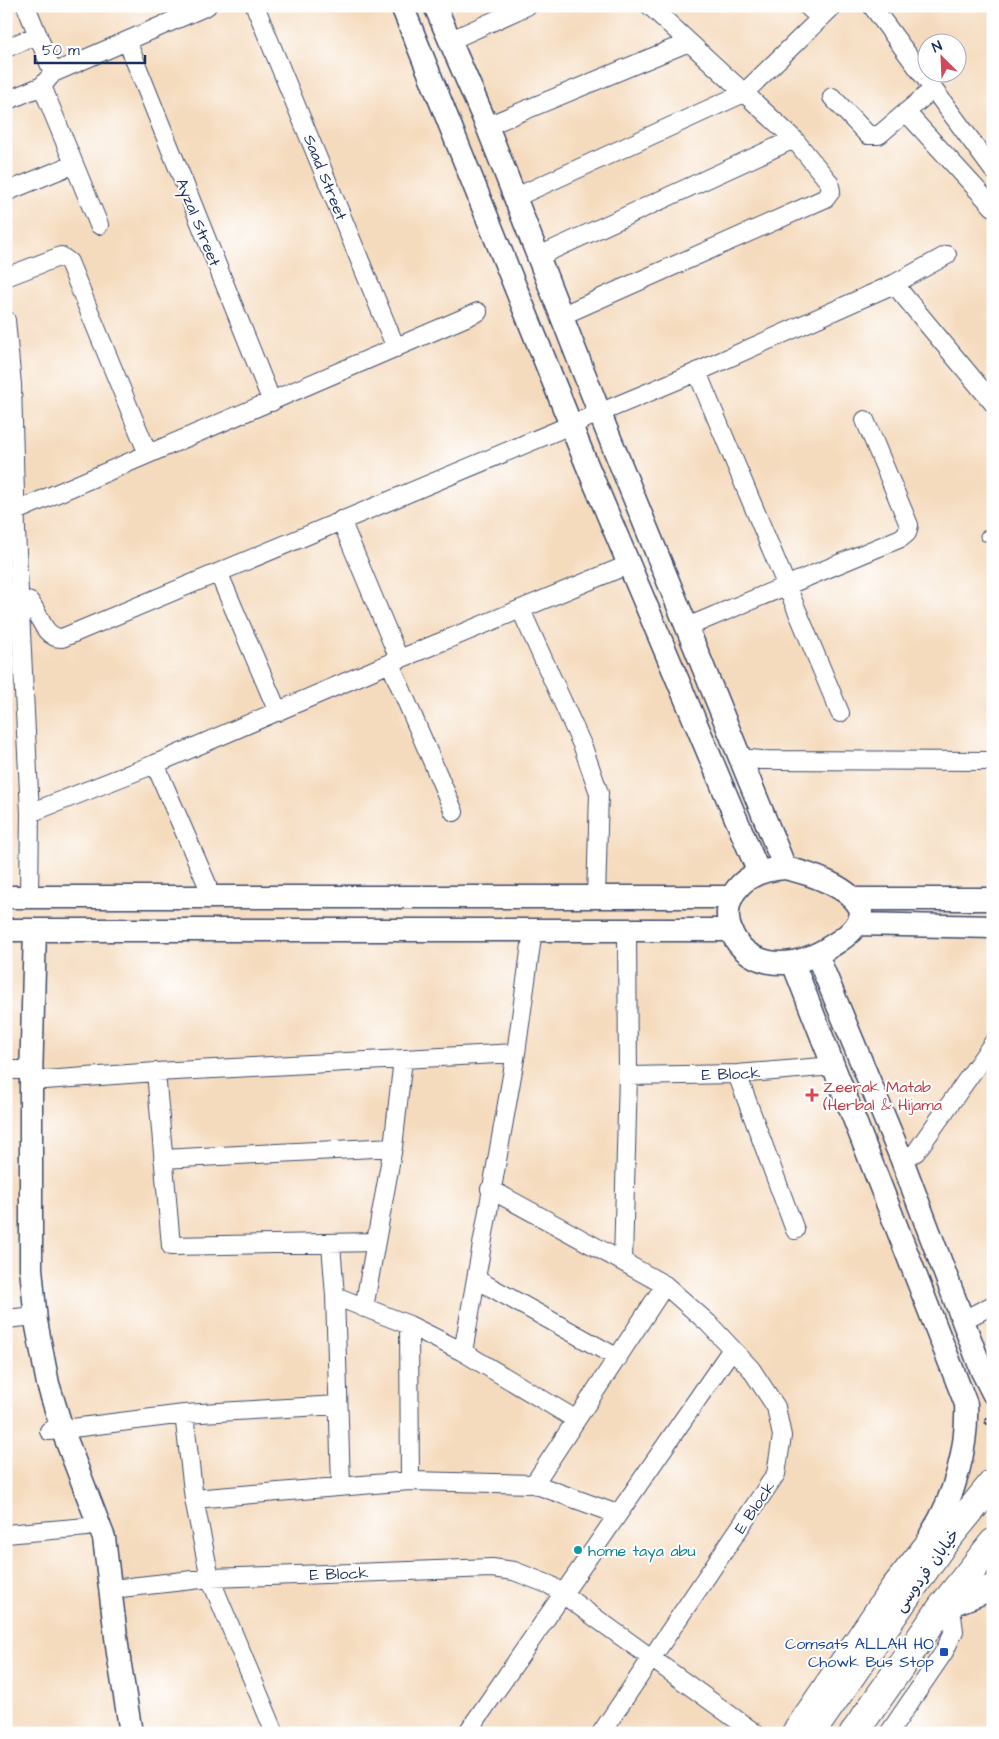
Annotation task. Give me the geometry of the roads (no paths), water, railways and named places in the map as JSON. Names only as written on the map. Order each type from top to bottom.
[{"type":"main road","name":"خیابان فردوسی","points":[[811,1733],[936,1540],[993,1483]]},
{"type":"main road","points":[[854,1733],[942,1607],[993,1543]]},
{"type":"main road","points":[[942,1607],[993,1587]]},
{"type":"street","points":[[26,6],[38,35],[48,79],[74,164],[99,224]]},
{"type":"street","points":[[6,101],[126,41],[207,6]]},
{"type":"street","name":"Saad Street","points":[[255,6],[396,348]]},
{"type":"street","points":[[402,6],[572,426],[758,873]]},
{"type":"street","points":[[435,6],[487,126],[514,198],[563,315],[600,414],[785,868]]},
{"type":"street","points":[[449,41],[527,6]]},
{"type":"street","points":[[563,315],[826,198],[831,191],[829,182],[794,140],[650,6]]},
{"type":"street","points":[[514,198],[744,93],[813,12],[833,6]]},
{"type":"street","points":[[872,6],[932,90],[993,170]]},
{"type":"street","points":[[6,48],[38,35]]},
{"type":"street","name":"Ayzal Street","points":[[126,41],[272,402]]},
{"type":"street","points":[[487,126],[689,42]]},
{"type":"street","points":[[832,97],[868,135],[873,136],[879,135],[932,90]]},
{"type":"street","points":[[906,112],[993,208]]},
{"type":"street","points":[[538,256],[794,140]]},
{"type":"street","points":[[6,192],[74,164]]},
{"type":"street","points":[[19,598],[30,602],[48,632],[56,638],[62,638],[219,574],[341,520],[600,414],[894,284],[947,255]]},
{"type":"street","points":[[6,277],[61,256],[69,262],[148,454]]},
{"type":"street","points":[[894,284],[993,403]]},
{"type":"street","points":[[16,511],[478,312]]},
{"type":"street","points":[[6,320],[10,458],[16,511],[11,533],[19,598],[30,813],[29,897]]},
{"type":"street","points":[[697,372],[840,713]]},
{"type":"street","points":[[687,627],[901,538],[907,533],[909,525],[865,420]]},
{"type":"street","points":[[341,520],[454,812]]},
{"type":"street","points":[[30,813],[155,764],[395,661],[630,564]]},
{"type":"street","points":[[219,574],[278,712]]},
{"type":"street","points":[[521,610],[584,747],[599,793],[596,898]]},
{"type":"street","points":[[740,758],[761,760],[993,761]]},
{"type":"street","points":[[155,764],[206,884],[207,898]]},
{"type":"street","points":[[785,868],[821,878],[854,899],[861,911],[857,924],[836,943],[817,955],[793,963],[778,964],[752,955],[737,942],[729,930],[728,914],[732,897],[742,883],[758,873],[785,868]]},
{"type":"street","points":[[96,896],[96,929]]},
{"type":"street","points":[[6,897],[732,897]]},
{"type":"street","points":[[147,928],[151,897]]},
{"type":"street","points":[[854,899],[993,899]]},
{"type":"street","points":[[857,924],[993,927]]},
{"type":"street","points":[[116,1733],[93,1525],[30,1369],[21,1317],[19,1269],[20,930],[147,928],[729,930]]},
{"type":"street","points":[[463,1352],[490,1189],[516,1053],[533,930]]},
{"type":"street","points":[[623,1260],[628,1076],[626,930]]},
{"type":"street","points":[[817,955],[902,1160],[993,1393]]},
{"type":"street","points":[[790,1733],[889,1588],[936,1540],[940,1520],[953,1484],[965,1429],[966,1404],[793,963]]},
{"type":"street","points":[[902,1160],[916,1152],[993,1043]]},
{"type":"street","points":[[19,1073],[156,1072],[516,1053]]},
{"type":"street","points":[[364,1308],[393,1147],[403,1059]]},
{"type":"street","name":"E Block","points":[[628,1076],[736,1074],[834,1066]]},
{"type":"street","points":[[156,1072],[171,1246],[376,1242]]},
{"type":"street","points":[[736,1074],[795,1230]]},
{"type":"street","points":[[164,1159],[393,1147]]},
{"type":"street","name":"E Block","points":[[490,1189],[623,1260],[665,1285],[696,1311],[732,1349],[763,1385],[776,1407],[782,1436],[776,1474],[652,1658]]},
{"type":"street","points":[[332,1244],[341,1485]]},
{"type":"street","points":[[476,1279],[618,1358]]},
{"type":"street","points":[[534,1484],[665,1285]]},
{"type":"street","points":[[335,1296],[409,1325],[463,1352],[575,1419]]},
{"type":"street","points":[[963,1320],[993,1305]]},
{"type":"street","points":[[409,1325],[410,1481]]},
{"type":"street","points":[[467,1733],[732,1349]]},
{"type":"street","points":[[56,1430],[184,1414],[338,1405]]},
{"type":"street","points":[[184,1414],[194,1499],[210,1578],[275,1733]]},
{"type":"street","points":[[194,1499],[341,1485],[410,1481],[534,1484],[617,1514]]},
{"type":"street","points":[[6,1534],[93,1525]]},
{"type":"street","points":[[93,1525],[104,1538],[112,1589],[118,1653],[131,1733]]},
{"type":"street","name":"E Block","points":[[112,1589],[210,1578],[492,1568],[514,1571],[537,1579],[562,1594],[755,1733]]},
{"type":"street","points":[[889,1733],[944,1652],[954,1631],[952,1616],[942,1607]]},
{"type":"street","points":[[601,1733],[652,1658]]},
{"type":"place","name":"Zeerak Matab (Herbal & Hijama","points":[[812,1095]]},
{"type":"place","name":"home taya abu","points":[[578,1550]]},
{"type":"place","name":"Comsats ALLAH HO Chowk Bus Stop","points":[[944,1652]]}]
